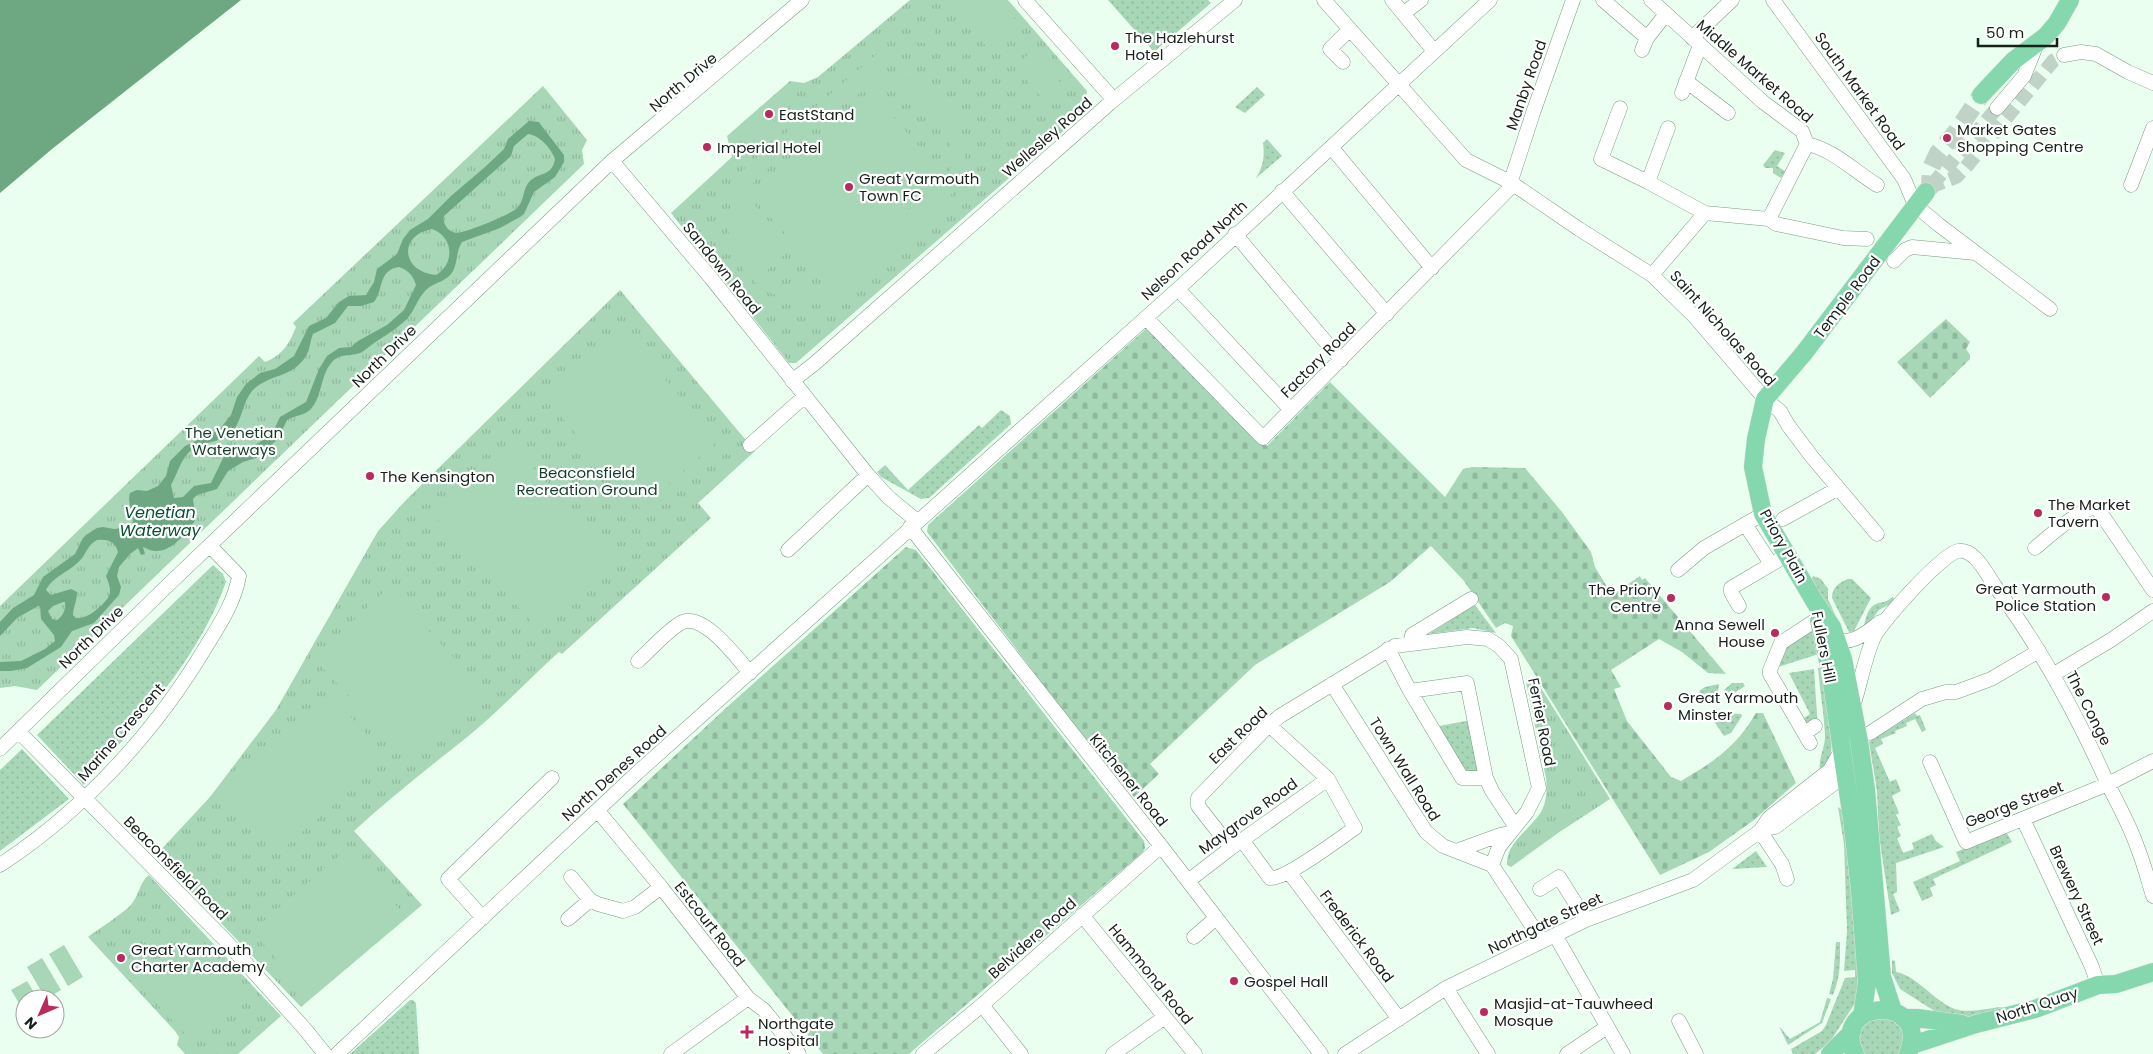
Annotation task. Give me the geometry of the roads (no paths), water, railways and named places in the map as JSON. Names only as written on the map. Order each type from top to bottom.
[{"type":"main road","points":[[1982,95],[2013,61],[2036,46],[2054,26],[2070,0]]},
{"type":"main road","name":"Temple Road","points":[[1765,399],[1846,299],[1921,199]]},
{"type":"main road","name":"Priory Plain","points":[[1765,399],[1756,439],[1753,467],[1764,514],[1823,624]]},
{"type":"main road","name":"Fullers Hill","points":[[1823,624],[1844,659],[1866,790],[1882,977],[1898,1015],[1911,1030],[1910,1050]]},
{"type":"main road","name":"Fullers Hill","points":[[1823,624],[1849,805],[1867,963],[1868,983],[1862,1016]]},
{"type":"main road","points":[[1844,776],[1850,768],[1851,757],[1846,716],[1853,706]]},
{"type":"main road","name":"North Quay","points":[[1910,1050],[1976,1024],[2035,1009],[2098,985],[2116,984],[2153,972]]},
{"type":"main road","name":"North Quay","points":[[1862,1016],[1877,1009],[1898,1015],[1955,1024],[1976,1024]]},
{"type":"main road","points":[[1830,1054],[1852,1032],[1862,1016]]},
{"type":"main road","points":[[1852,1032],[1851,1044],[1854,1054]]},
{"type":"street","name":"North Drive","points":[[0,750],[612,161],[802,0]]},
{"type":"street","points":[[1025,0],[1114,100]]},
{"type":"street","name":"Wellesley Road","points":[[792,381],[1114,100],[1235,0]]},
{"type":"street","name":"Saint Nicholas Road","points":[[1324,0],[1466,160],[1510,182],[1579,229],[1652,275],[1695,318],[1765,399],[1780,411],[1788,426],[1837,489],[1877,534]]},
{"type":"street","points":[[1392,0],[1434,51]]},
{"type":"street","points":[[1404,13],[1421,0]]},
{"type":"street","name":"Nelson Road North","points":[[914,524],[1178,289],[1235,234],[1490,0]]},
{"type":"street","name":"Manby Road","points":[[1510,182],[1573,0]]},
{"type":"street","points":[[1603,0],[1645,44],[1666,14]]},
{"type":"street","name":"Middle Market Road","points":[[1651,0],[1763,102],[1802,131],[1807,144],[1820,147],[1868,173],[1877,185]]},
{"type":"street","points":[[1728,113],[1684,87],[1696,41],[1732,0]]},
{"type":"street","name":"South Market Road","points":[[1773,0],[1904,179],[1921,199]]},
{"type":"street","points":[[1343,62],[1330,49],[1350,29]]},
{"type":"street","points":[[1997,108],[2024,76],[2036,46]]},
{"type":"street","points":[[2064,54],[2081,52],[2096,54],[2128,72],[2153,83]]},
{"type":"street","points":[[1620,108],[1601,159],[1648,182],[1705,214],[1769,219],[1776,224],[1843,238],[1867,239]]},
{"type":"street","points":[[1648,182],[1668,128]]},
{"type":"street","points":[[2131,185],[2153,128]]},
{"type":"street","points":[[1769,219],[1807,144]]},
{"type":"street","points":[[1331,147],[1432,268]]},
{"type":"street","name":"Sandown Road","points":[[612,161],[711,278],[868,475],[914,524]]},
{"type":"street","name":"Factory Road","points":[[1146,318],[1263,438],[1503,197],[1508,190],[1510,182]]},
{"type":"street","points":[[1282,191],[1387,314]]},
{"type":"street","points":[[1921,199],[1977,253],[2050,309]]},
{"type":"street","points":[[1652,275],[1705,214]]},
{"type":"street","points":[[1235,234],[1340,360]]},
{"type":"street","points":[[1894,261],[1905,250],[1912,247],[1977,253]]},
{"type":"street","points":[[1178,289],[1291,410]]},
{"type":"street","points":[[750,445],[804,397]]},
{"type":"street","points":[[788,550],[868,475]]},
{"type":"street","name":"Priory Plain","points":[[1783,519],[1837,489]]},
{"type":"street","points":[[2035,548],[2072,520],[2093,508],[2098,509],[2153,590]]},
{"type":"street","points":[[1678,570],[1704,548],[1764,514]]},
{"type":"street","name":"North Denes Road","points":[[337,1054],[637,773],[914,524]]},
{"type":"street","name":"Kitchener Road","points":[[914,524],[1321,1054]]},
{"type":"street","name":"Priory Plain","points":[[1745,524],[1771,564]]},
{"type":"street","name":"Marine Crescent","points":[[0,864],[54,826],[84,798],[162,713],[204,651],[228,607],[239,576],[210,546]]},
{"type":"street","name":"The Conge","points":[[1889,616],[1943,561],[1959,551],[1966,552],[1974,557],[2008,603],[2054,674],[2088,740],[2138,848],[2153,896]]},
{"type":"street","points":[[1739,606],[1731,592],[1731,588],[1787,555]]},
{"type":"street","points":[[1410,644],[1412,635],[1471,598]]},
{"type":"street","points":[[1810,734],[1770,674],[1781,643],[1823,624],[1849,641],[1858,639],[1889,616]]},
{"type":"street","points":[[1853,706],[1872,642],[1889,616]]},
{"type":"street","points":[[2054,674],[2151,618]]},
{"type":"street","points":[[638,661],[680,622],[692,621],[707,627],[750,673]]},
{"type":"street","name":"East Road","points":[[1289,872],[1279,878],[1270,878],[1198,806],[1198,798],[1269,725],[1388,649],[1410,644],[1467,637]]},
{"type":"street","name":"Ferrier Road","points":[[1467,637],[1488,639],[1499,646],[1512,659],[1539,788],[1535,800],[1527,812],[1499,847],[1492,865]]},
{"type":"street","points":[[1388,649],[1410,691],[1462,778],[1486,778]]},
{"type":"street","points":[[1870,733],[1922,699],[1946,692],[1956,692],[1991,679],[2039,651]]},
{"type":"street","points":[[1410,691],[1468,683],[1486,778],[1512,830],[1456,851]]},
{"type":"street","name":"Town Wall Road","points":[[1332,684],[1426,832],[1443,846],[1492,865]]},
{"type":"street","points":[[1269,725],[1328,779],[1355,828],[1289,872]]},
{"type":"street","name":"Beaconsfield Road","points":[[19,732],[224,939],[325,1054]]},
{"type":"street","name":"Northgate Street","points":[[1345,1054],[1446,988],[1586,920],[1692,880],[1760,830],[1769,818],[1830,770],[1841,751]]},
{"type":"street","name":"George Street","points":[[1930,762],[1966,842],[2108,784],[2153,761]]},
{"type":"street","name":"Northgate Street","points":[[1760,830],[1774,827],[1844,776]]},
{"type":"street","points":[[483,918],[448,879],[552,778]]},
{"type":"street","name":"Maygrove Road","points":[[1188,881],[1236,844],[1328,779]]},
{"type":"street","points":[[1820,795],[1837,797],[1849,805]]},
{"type":"street","name":"Estcourt Road","points":[[598,811],[661,887],[748,998],[764,1010],[800,1054]]},
{"type":"street","name":"Brewery Street","points":[[2023,819],[2092,967],[2098,985]]},
{"type":"street","points":[[1760,830],[1782,864],[1787,879]]},
{"type":"street","name":"Belvidere Road","points":[[929,1052],[1161,846]]},
{"type":"street","points":[[1492,865],[1548,938],[1623,1054]]},
{"type":"street","name":"Frederick Road","points":[[1289,872],[1398,1019]]},
{"type":"street","points":[[571,877],[590,900],[617,910],[629,910],[661,887]]},
{"type":"street","points":[[1540,889],[1559,877],[1586,920]]},
{"type":"street","points":[[568,919],[590,900]]},
{"type":"street","name":"Hammond Road","points":[[1082,915],[1195,1054]]},
{"type":"street","points":[[1194,937],[1216,918]]},
{"type":"street","points":[[1446,988],[1488,1054]]},
{"type":"street","points":[[671,1054],[748,998]]},
{"type":"street","points":[[982,1005],[1021,1054]]},
{"type":"street","points":[[1113,1054],[1165,1017]]},
{"type":"street","points":[[1679,1021],[1696,1054]]},
{"type":"street","points":[[1567,1054],[1607,1027]]},
{"type":"water","points":[[0,0],[241,0],[52,149],[0,193]]},
{"type":"water","name":"Venetian Waterway","points":[[529,121],[539,122],[564,155],[564,162],[555,177],[534,192],[524,214],[500,228],[462,242],[453,271],[444,280],[426,290],[407,319],[361,352],[340,357],[333,361],[326,372],[318,397],[311,409],[287,420],[278,439],[256,458],[243,462],[228,471],[217,489],[197,495],[193,499],[196,519],[179,540],[161,550],[153,551],[143,547],[145,554],[141,555],[138,548],[130,554],[119,567],[117,576],[121,587],[119,595],[94,623],[72,631],[61,647],[27,668],[0,671],[0,662],[21,661],[45,649],[55,641],[54,635],[41,619],[40,606],[17,618],[0,636],[0,622],[13,608],[34,595],[43,577],[75,554],[86,535],[97,528],[131,527],[133,519],[129,502],[130,493],[137,490],[147,491],[158,486],[166,476],[170,461],[185,446],[219,430],[231,415],[237,397],[246,384],[260,373],[275,369],[294,356],[309,326],[326,318],[339,302],[349,296],[366,295],[374,282],[377,269],[397,254],[403,239],[410,230],[428,219],[485,167],[504,149],[508,139]],"holes":[[[528,134],[532,135],[544,143],[551,151],[555,159],[554,164],[549,171],[535,177],[528,183],[520,205],[513,211],[469,230],[456,233],[450,231],[445,224],[444,216],[511,156],[514,146]],[[432,229],[445,238],[448,244],[449,258],[442,270],[436,275],[424,272],[410,261],[409,245],[413,238]],[[399,267],[408,271],[416,285],[404,310],[387,325],[351,347],[339,348],[327,356],[319,369],[306,402],[280,417],[273,432],[249,450],[232,450],[225,454],[211,483],[194,486],[183,497],[174,498],[171,485],[189,452],[198,446],[228,436],[236,427],[247,398],[255,388],[268,380],[289,372],[301,363],[307,354],[313,334],[335,323],[348,306],[361,306],[374,302],[384,276],[392,269]],[[97,540],[107,540],[115,545],[118,552],[106,576],[110,594],[95,611],[85,617],[76,618],[73,615],[77,592],[71,589],[51,595],[46,590],[54,580],[78,562]],[[65,602],[64,612],[57,620],[52,619],[48,611],[53,606]]]},
{"type":"tunnel","points":[[1930,187],[1956,177],[2053,61],[2064,55]]},
{"type":"tunnel","points":[[1926,192],[1930,187],[1931,168],[1938,153],[1957,131],[1981,95]]},
{"type":"tunnel","points":[[1932,185],[1997,108]]},
{"type":"place","name":"The Hazlehurst Hotel","points":[[1115,46]]},
{"type":"place","name":"EastStand","points":[[769,114]]},
{"type":"place","name":"Market Gates Shopping Centre","points":[[1947,138]]},
{"type":"place","name":"Imperial Hotel","points":[[707,147]]},
{"type":"place","name":"Great Yarmouth Town FC","points":[[849,187]]},
{"type":"place","name":"The Kensington","points":[[370,476]]},
{"type":"place","name":"The Market Tavern","points":[[2038,513]]},
{"type":"place","name":"Great Yarmouth Police Station","points":[[2106,597]]},
{"type":"place","name":"The Priory Centre","points":[[1671,598]]},
{"type":"place","name":"Anna Sewell House","points":[[1775,633]]},
{"type":"place","name":"Great Yarmouth Minster","points":[[1668,706]]},
{"type":"place","name":"Great Yarmouth Charter Academy","points":[[121,958]]},
{"type":"place","name":"Gospel Hall","points":[[1234,981]]},
{"type":"place","name":"Masjid-at-Tauwheed Mosque","points":[[1484,1012]]},
{"type":"place","name":"Northgate Hospital","points":[[747,1032]]},
{"type":"park label","name":"The Venetian Waterways","points":[[234,440]]},
{"type":"park label","name":"Beaconsfield Recreation Ground","points":[[587,480]]}]
